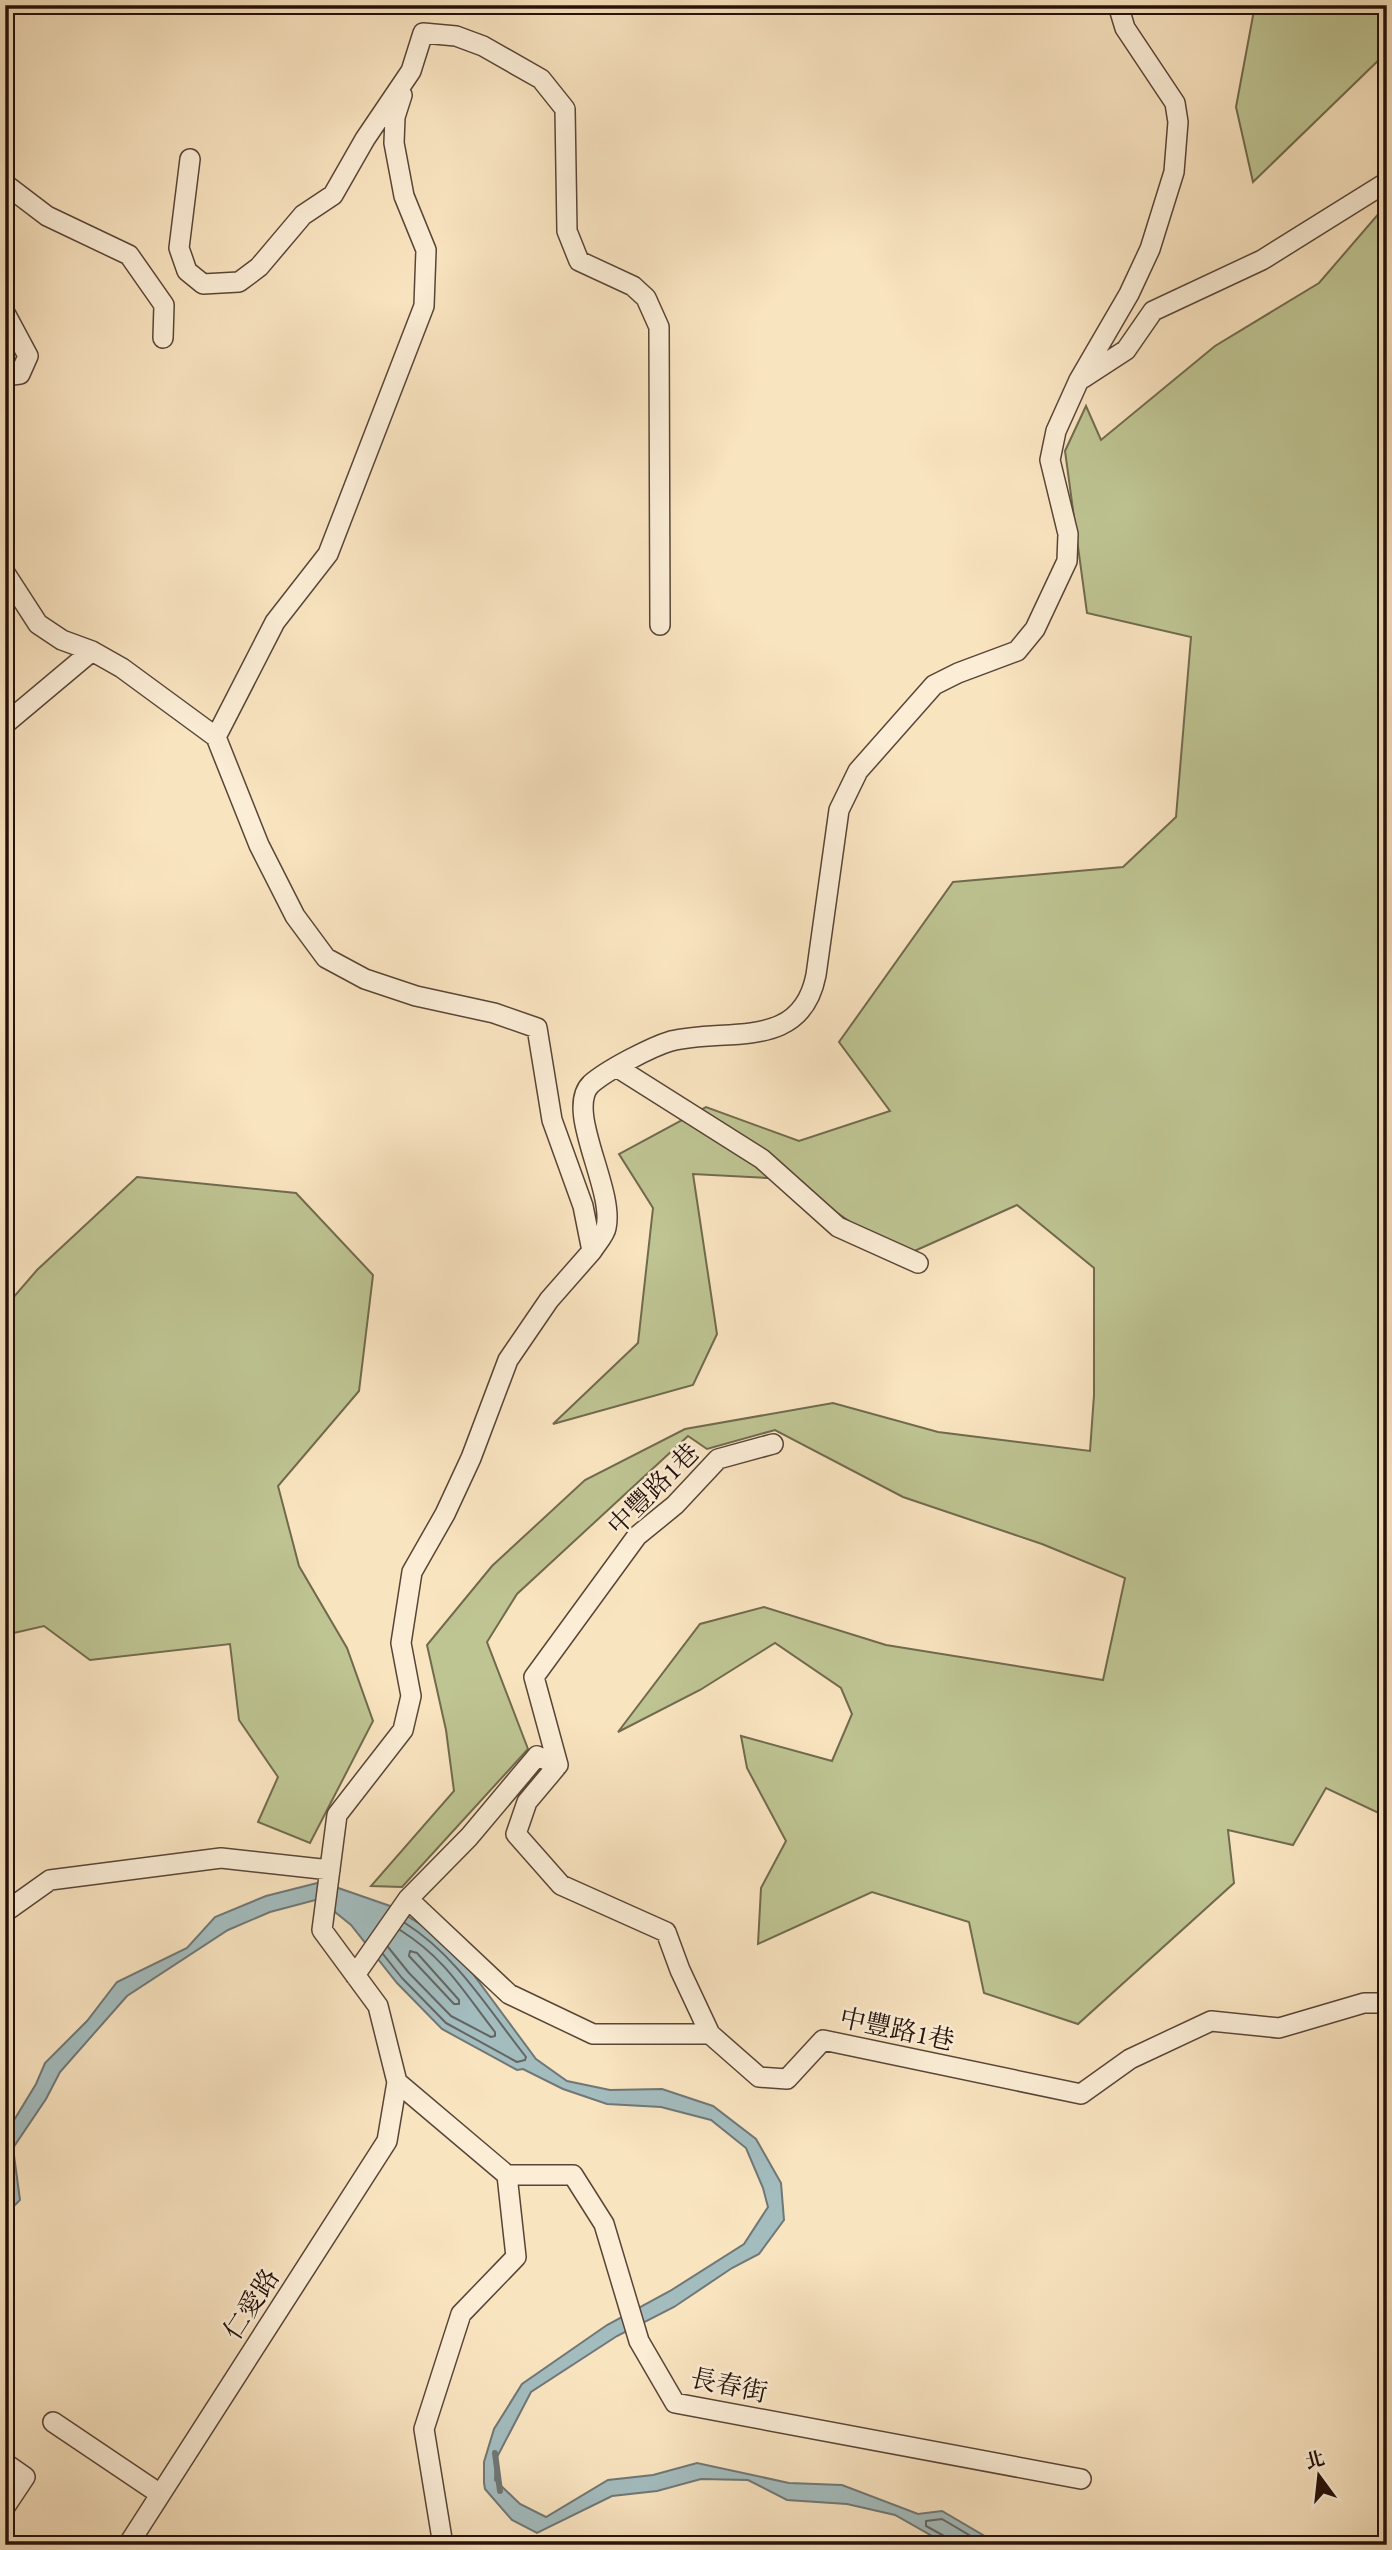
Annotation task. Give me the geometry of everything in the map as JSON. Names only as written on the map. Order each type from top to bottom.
[{"type":"street","points":[[443,2545],[424,2429],[461,2314],[516,2257],[507,2175],[397,2082],[378,2006],[322,1930],[337,1815],[403,1730],[411,1696],[401,1643],[412,1572],[445,1514],[471,1458],[508,1360],[549,1300],[592,1251],[606,1229],[606,1197],[582,1114],[582,1099],[591,1085],[648,1049],[673,1041],[766,1032],[802,1010],[812,992],[816,975],[839,810],[858,771],[934,685],[1017,651],[1035,629],[1067,561],[1068,534],[1049,460],[1056,430],[1079,380],[1129,294],[1150,249],[1174,172],[1178,122],[1175,103],[1125,28],[1118,5]]},
{"type":"street","points":[[216,737],[275,622],[328,554],[424,306],[426,250],[404,196],[394,143],[395,117],[423,33],[456,36],[484,46],[541,79],[565,109],[566,231],[579,261],[633,286],[646,298],[659,327],[660,625]]},
{"type":"street","points":[[190,159],[179,248],[187,271],[203,284],[239,282],[259,267],[303,215],[333,195],[365,139],[411,71]]},
{"type":"street","points":[[1079,380],[1126,350],[1153,311],[1262,260],[1387,182]]},
{"type":"street","points":[[5,184],[47,216],[129,256],[164,305],[163,338]]},
{"type":"street","points":[[5,313],[28,356],[20,374],[5,376]]},
{"type":"street","points":[[5,573],[38,624],[62,640],[92,651],[122,668],[216,737],[259,845],[295,916],[326,958],[365,979],[416,996],[494,1013],[537,1028],[552,1120],[583,1206],[592,1251]]},
{"type":"street","points":[[5,724],[92,651]]},
{"type":"street","points":[[618,1068],[762,1159],[838,1227],[918,1263]]},
{"type":"street","name":"中豐路1巷","points":[[773,1444],[718,1459],[675,1505],[637,1536],[534,1677],[558,1765],[527,1802],[516,1834],[561,1885],[666,1932],[710,2035],[759,2077],[787,2079],[823,2039],[1081,2094],[1130,2059],[1211,2021],[1279,2028],[1364,2003],[1387,2003]]},
{"type":"street","points":[[355,1975],[408,1899],[469,1837],[537,1756],[558,1765]]},
{"type":"street","points":[[5,1912],[50,1880],[195,1861],[221,1858],[330,1870]]},
{"type":"street","points":[[408,1899],[509,1994],[593,2034],[710,2035]]},
{"type":"street","name":"仁愛路","points":[[128,2545],[387,2141],[397,2082]]},
{"type":"street","name":"長春街","points":[[507,2175],[573,2175],[604,2224],[639,2341],[675,2403],[1082,2480]]},
{"type":"street","points":[[53,2422],[160,2494]]},
{"type":"street","points":[[5,2463],[25,2477],[5,2507]]},
{"type":"green space","points":[[1255,5],[1387,5],[1387,52],[1253,182],[1236,107]]},
{"type":"green space","points":[[1387,204],[1387,1817],[1326,1788],[1293,1845],[1228,1830],[1234,1883],[1078,2024],[984,1993],[969,1922],[872,1892],[758,1944],[761,1888],[786,1841],[747,1768],[741,1736],[832,1761],[852,1714],[841,1688],[775,1643],[700,1690],[618,1732],[700,1624],[764,1607],[886,1645],[1103,1680],[1125,1578],[1042,1544],[903,1497],[775,1430],[707,1449],[688,1436],[517,1594],[487,1642],[528,1749],[402,1887],[371,1886],[454,1791],[446,1730],[427,1645],[492,1566],[585,1480],[685,1429],[833,1403],[938,1432],[1090,1451],[1094,1395],[1094,1268],[1017,1205],[901,1257],[788,1179],[693,1174],[717,1334],[693,1385],[553,1424],[638,1343],[653,1208],[619,1154],[706,1107],[799,1141],[890,1111],[839,1042],[953,882],[1123,867],[1176,817],[1191,637],[1087,613],[1065,451],[1086,406],[1101,440],[1215,346],[1319,283]]},
{"type":"green space","points":[[137,1177],[296,1193],[373,1275],[359,1391],[278,1486],[299,1566],[347,1648],[373,1721],[310,1843],[258,1822],[278,1777],[239,1720],[230,1644],[90,1660],[44,1626],[5,1635],[5,1307],[37,1270]]},
{"type":"water","points":[[321,1882],[393,1907],[434,1933],[473,1974],[536,2059],[567,2081],[610,2090],[662,2089],[713,2106],[756,2139],[781,2183],[784,2220],[759,2254],[732,2268],[674,2307],[617,2336],[531,2392],[496,2459],[495,2480],[520,2504],[546,2517],[608,2480],[653,2475],[697,2463],[789,2483],[842,2485],[918,2514],[942,2511],[1000,2545],[948,2545],[895,2515],[847,2504],[787,2500],[748,2480],[701,2479],[657,2491],[612,2496],[537,2533],[512,2520],[485,2489],[484,2462],[494,2429],[522,2384],[607,2325],[670,2291],[744,2244],[768,2207],[763,2188],[746,2148],[711,2120],[661,2107],[607,2104],[563,2089],[523,2069],[517,2070],[442,2029],[397,1983],[351,1925],[319,1899],[270,1912],[228,1930],[127,1996],[60,2072],[46,2099],[13,2148],[20,2200],[5,2215],[5,2202],[12,2195],[5,2135],[36,2084],[45,2063],[87,2021],[117,1982],[187,1948],[215,1917],[266,1896]]},
{"type":"waterway","points":[[495,2453],[500,2491]]}]
